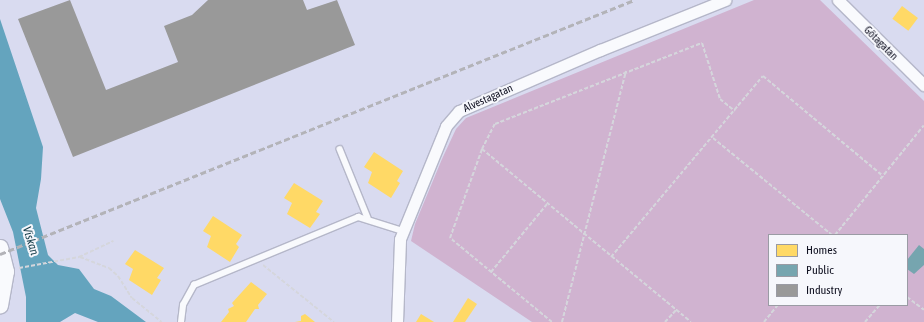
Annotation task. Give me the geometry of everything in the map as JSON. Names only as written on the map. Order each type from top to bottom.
[{"type":"street","name":"Alvestagatan","points":[[397,322],[399,251],[403,231],[446,126],[458,111],[600,50],[725,0]]},
{"type":"street","name":"Götagatan","points":[[838,0],[924,85]]},
{"type":"street","points":[[0,247],[6,271],[0,305]]},
{"type":"lane","points":[[340,149],[368,218]]},
{"type":"lane","points":[[181,322],[183,305],[194,285],[358,217],[368,218],[403,231]]},
{"type":"path","points":[[552,322],[450,238],[482,149],[495,124],[626,70],[702,43],[720,99],[735,111]]},
{"type":"path","points":[[562,322],[626,70]]},
{"type":"path","points":[[611,257],[713,138],[763,76],[883,176]]},
{"type":"path","points":[[836,234],[924,126]]},
{"type":"path","points":[[713,138],[831,234]]},
{"type":"path","points":[[482,149],[584,235],[691,322]]},
{"type":"path","points":[[491,272],[547,204]]},
{"type":"path","points":[[13,269],[57,262],[79,256],[113,241]]},
{"type":"path","points":[[79,256],[109,268],[118,276],[132,298],[162,322]]},
{"type":"path","points":[[256,260],[334,322]]},
{"type":"path","points":[[908,297],[924,310]]},
{"type":"path","points":[[764,322],[777,306]]},
{"type":"path","points":[[866,322],[879,306]]},
{"type":"path","points":[[665,322],[676,310]]},
{"type":"shaded area","points":[[754,0],[820,0],[924,101],[924,322],[532,322],[411,241],[415,224],[456,129],[466,118]]},
{"type":"water","name":"Viskan","points":[[0,19],[43,147],[41,179],[36,208],[48,255],[58,265],[79,269],[94,289],[111,296],[146,322],[98,322],[75,313],[60,322],[26,322],[26,297],[13,232],[0,199]]},
{"type":"building: Homes","points":[[902,6],[918,18],[908,31],[892,19]]},
{"type":"building: Homes","points":[[374,152],[403,171],[397,181],[400,183],[391,198],[368,183],[372,172],[364,167]]},
{"type":"building: Homes","points":[[294,183],[323,201],[316,212],[320,214],[310,228],[287,214],[292,203],[284,198]]},
{"type":"building: Homes","points":[[213,216],[242,235],[236,244],[239,247],[230,262],[207,247],[211,236],[203,231]]},
{"type":"building: Homes","points":[[135,250],[164,268],[157,278],[161,280],[152,295],[129,280],[133,269],[125,264]]},
{"type":"building: Homes","points":[[251,282],[267,294],[258,305],[259,309],[255,309],[246,322],[221,322],[229,312],[228,309],[234,306],[232,303]]},
{"type":"building: Homes","points":[[468,298],[477,304],[465,322],[453,322]]},
{"type":"building: Homes","points":[[305,314],[315,322],[295,322],[301,321],[301,316]]},
{"type":"building: Homes","points":[[421,314],[434,322],[416,322]]},
{"type":"building: Public","points":[[919,245],[924,249],[924,265],[914,274],[908,270],[908,259]]},
{"type":"building: Industry","points":[[70,0],[106,90],[178,62],[164,26],[192,15],[208,0],[303,0],[307,10],[337,0],[355,45],[73,157],[18,19]]},
{"type":"railway","points":[[0,254],[634,0]]}]
